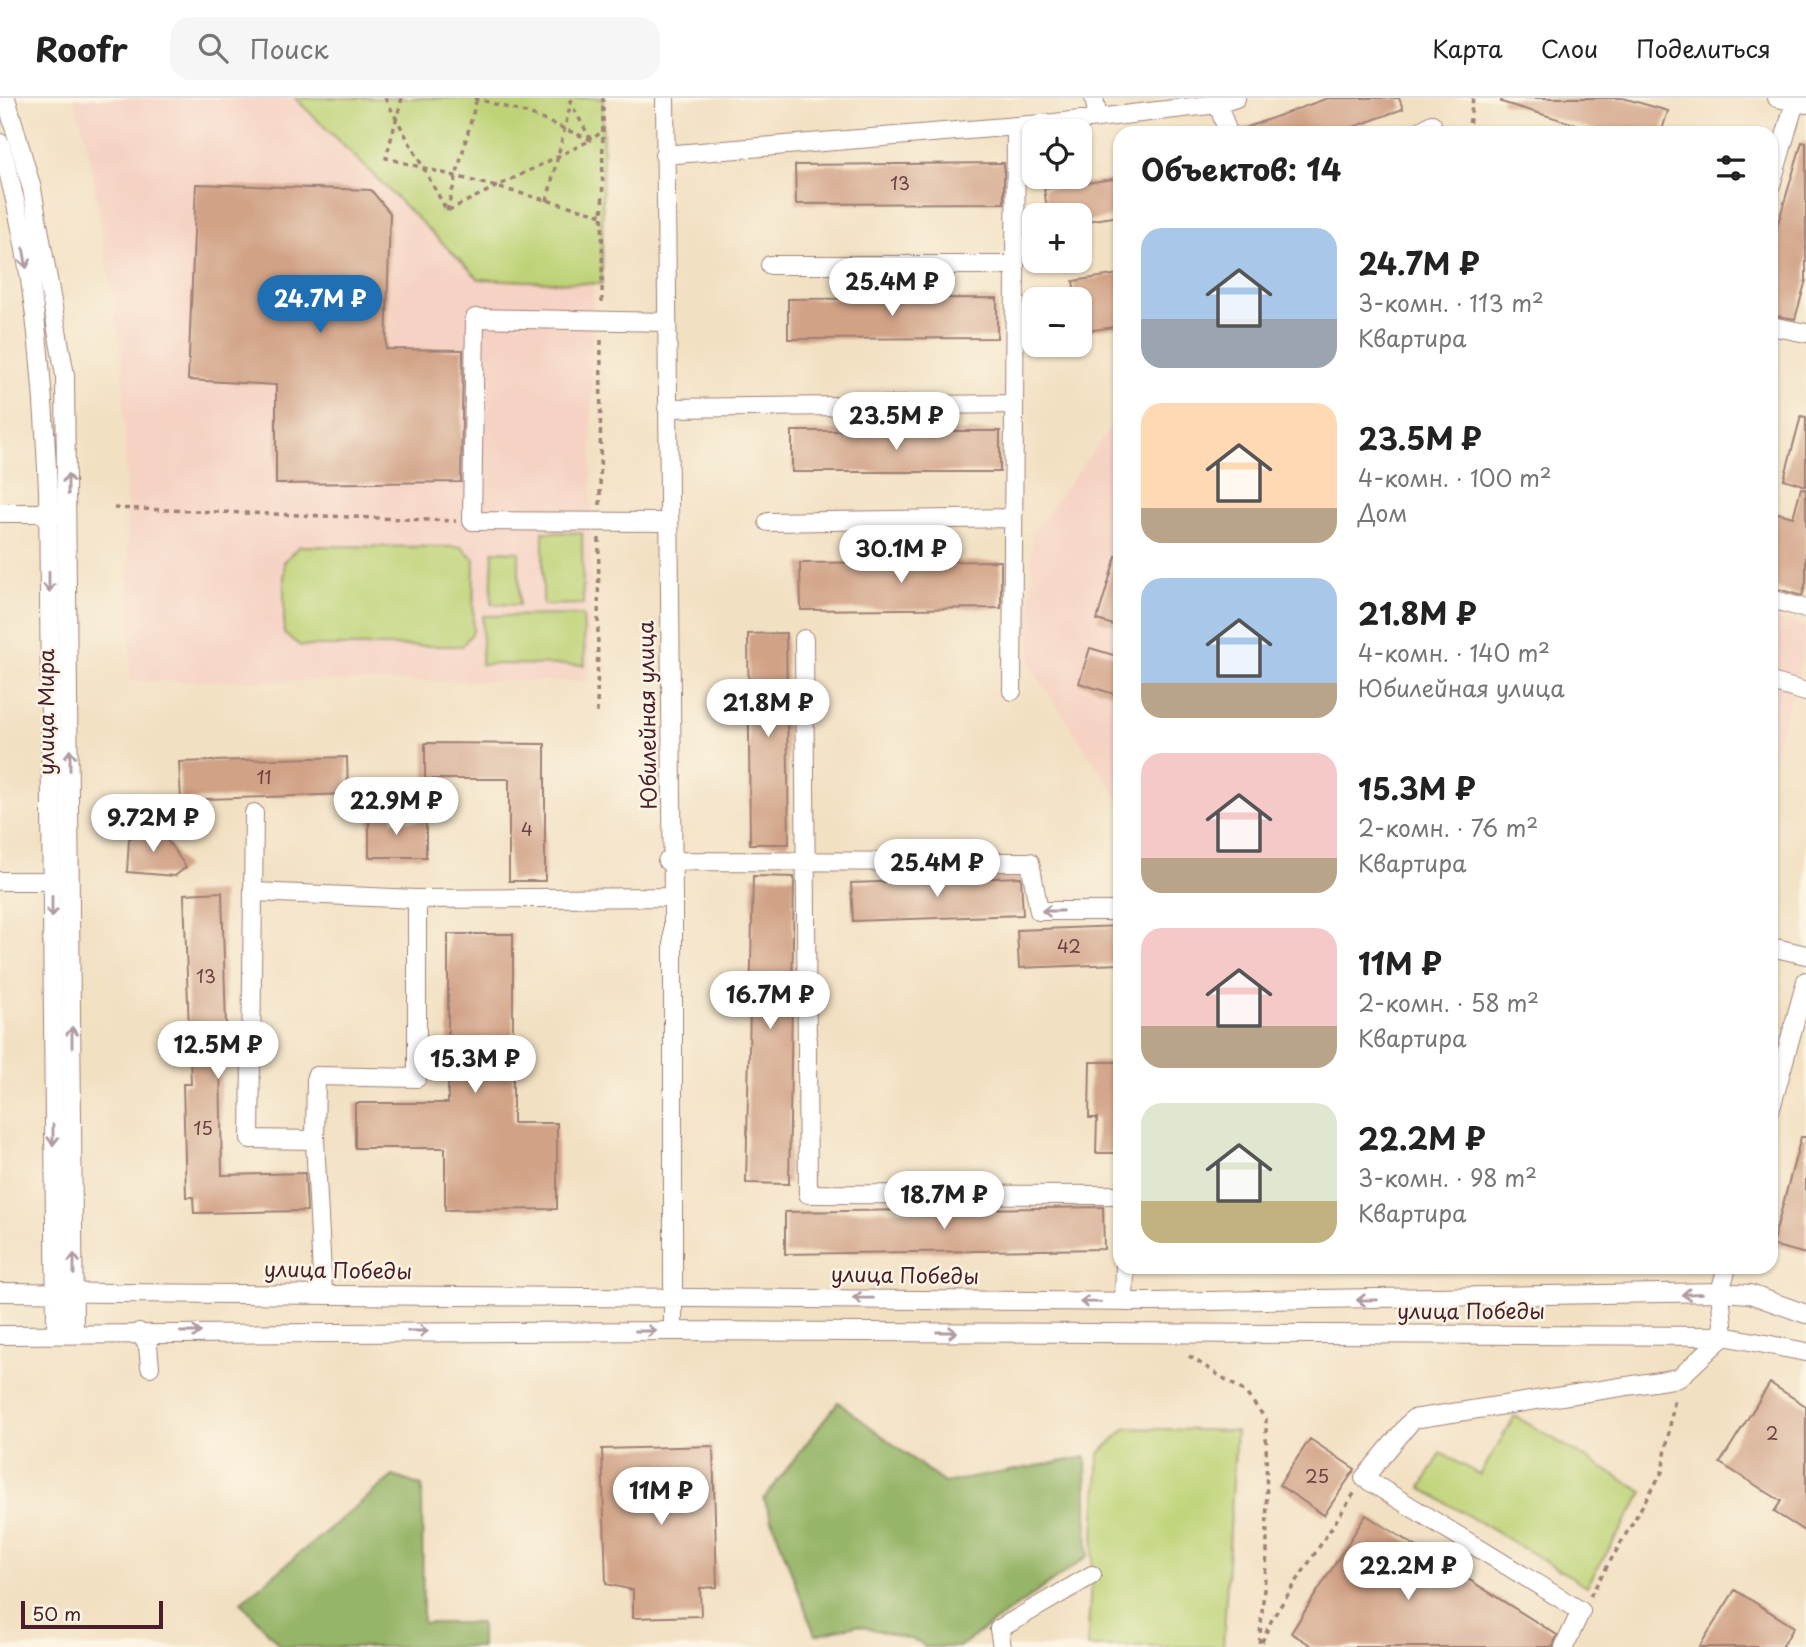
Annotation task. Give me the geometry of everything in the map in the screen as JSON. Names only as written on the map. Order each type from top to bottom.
[{"type":"street","name":"улица Мира","points":[[6,98],[27,169],[65,375],[74,1333]]},
{"type":"street","name":"Юбилейная улица","points":[[665,98],[670,861],[673,897],[673,1331]]},
{"type":"street","points":[[1094,98],[1098,118]]},
{"type":"street","points":[[664,155],[1098,118],[1218,104],[1236,98]]},
{"type":"street","points":[[1778,158],[1793,101]]},
{"type":"street","points":[[1218,104],[1226,126]]},
{"type":"street","points":[[1012,691],[1016,126]]},
{"type":"street","name":"улица Мира","points":[[0,143],[35,315],[43,382],[48,513],[56,1333]]},
{"type":"street","points":[[4,170],[27,169]]},
{"type":"street","points":[[770,265],[1015,265]]},
{"type":"street","points":[[666,322],[475,318],[472,522],[668,522]]},
{"type":"street","points":[[1778,327],[1805,329]]},
{"type":"street","points":[[667,408],[1014,404]]},
{"type":"street","points":[[0,513],[68,513]]},
{"type":"street","points":[[768,522],[1013,517]]},
{"type":"street","points":[[1778,601],[1806,609]]},
{"type":"street","points":[[804,639],[808,1194],[1113,1195]]},
{"type":"street","points":[[1778,684],[1806,692]]},
{"type":"street","points":[[254,813],[250,1139],[315,1140]]},
{"type":"street","points":[[670,861],[1030,862],[1039,911],[1113,911]]},
{"type":"street","points":[[0,881],[71,883]]},
{"type":"street","points":[[254,892],[417,899],[673,897]]},
{"type":"street","points":[[323,1293],[315,1140],[316,1076],[417,1078],[417,899]]},
{"type":"street","points":[[1778,949],[1806,955]]},
{"type":"street","points":[[1778,1083],[1806,981]]},
{"type":"street","points":[[1124,1302],[1125,1274]]},
{"type":"street","points":[[1564,1647],[1581,1611],[1364,1478],[1413,1419],[1679,1378],[1724,1336],[1720,1292],[1725,1274]]},
{"type":"street","name":"улица Победы","points":[[0,1292],[55,1290],[1124,1302],[1720,1292],[1751,1294],[1806,1314]]},
{"type":"street","name":"улица Победы","points":[[0,1335],[139,1332],[673,1331],[1724,1336],[1806,1352]]},
{"type":"street","points":[[139,1332],[148,1346],[150,1367]]},
{"type":"street","points":[[1002,1647],[999,1629],[1092,1575]]},
{"type":"path","points":[[385,98],[447,211]]},
{"type":"path","points":[[402,98],[386,158],[495,189],[603,215]]},
{"type":"path","points":[[447,211],[476,98],[530,114],[591,140]]},
{"type":"path","points":[[597,713],[603,98]]},
{"type":"path","points":[[1469,126],[1473,98]]},
{"type":"path","points":[[570,100],[591,140]]},
{"type":"path","points":[[547,201],[570,100]]},
{"type":"path","points":[[447,211],[591,140],[603,131]]},
{"type":"path","points":[[114,508],[472,522]]},
{"type":"path","points":[[1189,1356],[1245,1392],[1266,1419],[1267,1554],[1260,1647]]},
{"type":"path","points":[[1581,1611],[1662,1472],[1679,1378]]},
{"type":"path","points":[[1260,1647],[1272,1619],[1364,1478]]},
{"type":"shaded area","points":[[74,98],[295,98],[479,279],[593,281],[590,681],[131,681],[123,364],[90,158]]},
{"type":"shaded area","points":[[1113,424],[1113,790],[1030,665],[1032,533]]},
{"type":"shaded area","points":[[1778,618],[1806,627],[1806,645],[1778,740]]},
{"type":"green space","points":[[295,98],[603,98],[602,284],[479,279]]},
{"type":"green space","points":[[543,532],[582,533],[583,604],[543,605]]},
{"type":"green space","points":[[299,546],[462,547],[474,559],[473,632],[462,646],[301,646],[284,634],[284,562]]},
{"type":"green space","points":[[493,551],[519,552],[519,605],[491,604]]},
{"type":"green space","points":[[583,615],[585,665],[481,664],[483,616]]},
{"type":"green space","points":[[838,1402],[944,1483],[1086,1457],[1088,1556],[959,1647],[924,1647],[920,1642],[857,1625],[815,1635],[764,1499]]},
{"type":"green space","points":[[1515,1416],[1643,1492],[1587,1586],[1421,1488],[1441,1453],[1480,1475]]},
{"type":"green space","points":[[1126,1428],[1236,1431],[1223,1647],[1087,1647],[1099,1454]]},
{"type":"green space","points":[[393,1476],[422,1486],[423,1623],[481,1623],[481,1647],[281,1647],[241,1602]]},
{"type":"building","points":[[1328,98],[1399,98],[1403,109],[1356,126],[1250,126]]},
{"type":"building","points":[[1502,98],[1623,98],[1668,111],[1663,126],[1582,126],[1501,102]]},
{"type":"building","points":[[1802,142],[1806,143],[1806,280],[1795,319],[1778,316],[1778,223]]},
{"type":"building","points":[[1004,163],[1004,203],[796,204],[795,165]]},
{"type":"building","points":[[1113,179],[1113,217],[1092,220],[1092,203],[1046,203],[1044,189],[1092,189],[1092,182]]},
{"type":"building","points":[[196,184],[371,190],[390,213],[386,349],[463,350],[461,482],[276,484],[276,385],[188,380]]},
{"type":"building","points":[[1113,275],[1113,327],[1092,330],[1092,287],[1074,287],[1073,281]]},
{"type":"building","points":[[997,298],[997,338],[788,339],[788,299]]},
{"type":"building","points":[[1801,416],[1806,417],[1806,486],[1784,479]]},
{"type":"building","points":[[792,431],[1000,431],[1000,472],[792,472]]},
{"type":"building","points":[[1801,488],[1806,489],[1806,582],[1802,596],[1778,589],[1778,513],[1793,517]]},
{"type":"building","points":[[1001,561],[1001,608],[801,610],[800,563]]},
{"type":"building","points":[[1113,566],[1113,625],[1097,620]]},
{"type":"building","points":[[786,633],[789,844],[750,844],[748,634]]},
{"type":"building","points":[[1090,648],[1113,655],[1113,694],[1079,683]]},
{"type":"building","points":[[425,743],[545,744],[545,881],[509,881],[509,779],[425,779]]},
{"type":"building","points":[[347,757],[348,794],[181,800],[179,762]]},
{"type":"building","points":[[369,811],[392,811],[392,821],[426,821],[426,857],[369,857]]},
{"type":"building","points":[[155,823],[186,867],[175,876],[127,872],[129,839]]},
{"type":"building","points":[[753,876],[794,877],[789,1184],[746,1183]]},
{"type":"building","points":[[1021,877],[1023,915],[853,921],[851,883]]},
{"type":"building","points":[[222,892],[227,1060],[220,1061],[222,1175],[305,1173],[307,1211],[194,1213],[193,1197],[186,1197],[183,1084],[191,1084],[184,894]]},
{"type":"building","points":[[1113,926],[1113,964],[1019,968],[1017,930]]},
{"type":"building","points":[[448,934],[513,934],[513,1123],[557,1123],[557,1209],[445,1210],[445,1148],[355,1148],[355,1103],[448,1103]]},
{"type":"building","points":[[1090,1062],[1113,1062],[1113,1153],[1096,1153],[1097,1118],[1089,1118]]},
{"type":"building","points":[[1801,1137],[1806,1137],[1806,1254],[1778,1247],[1778,1223]]},
{"type":"building","points":[[1103,1207],[1104,1249],[785,1254],[785,1212]]},
{"type":"building","points":[[1770,1383],[1806,1406],[1806,1532],[1774,1512],[1781,1501],[1720,1463]]},
{"type":"building","points":[[1310,1439],[1355,1469],[1324,1515],[1279,1485]]},
{"type":"building","points":[[713,1446],[717,1587],[700,1588],[701,1616],[633,1618],[633,1590],[606,1584],[602,1449]]},
{"type":"building","points":[[1366,1515],[1557,1635],[1553,1647],[1314,1647],[1291,1633]]},
{"type":"building","points":[[1735,1590],[1794,1627],[1782,1647],[1699,1647]]}]
